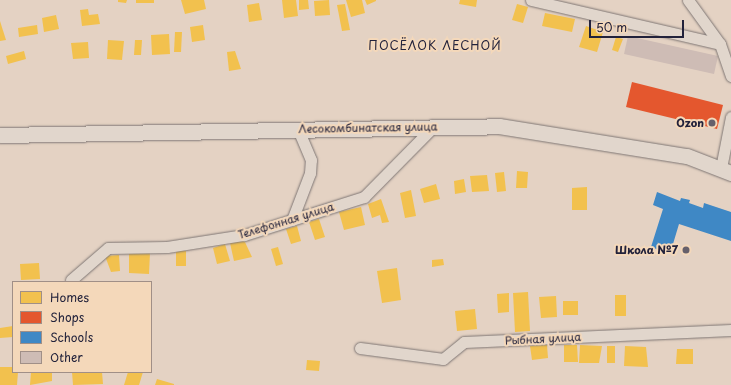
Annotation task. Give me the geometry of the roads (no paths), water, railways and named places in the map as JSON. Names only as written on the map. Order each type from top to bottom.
[{"type":"street","points":[[531,0],[720,44]]},
{"type":"street","points":[[688,0],[720,44],[731,76]]},
{"type":"street","points":[[726,170],[731,117]]},
{"type":"street","name":"Телефонная улица","points":[[71,280],[108,248],[190,243],[244,235],[364,196],[434,126]]},
{"type":"street","name":"Лесокомбинатская улица","points":[[0,135],[499,126],[645,148],[726,170]]},
{"type":"street","points":[[292,220],[310,173],[311,160],[298,129]]},
{"type":"street","name":"Рыбная улица","points":[[360,348],[444,358],[464,342],[731,330]]},
{"type":"place","name":"Ozon","points":[[712,123]]},
{"type":"place","name":"Школа №7","points":[[686,250]]},
{"type":"district","name":"ПОСЁЛОК ЛЕСНОЙ","points":[[435,46]]}]
